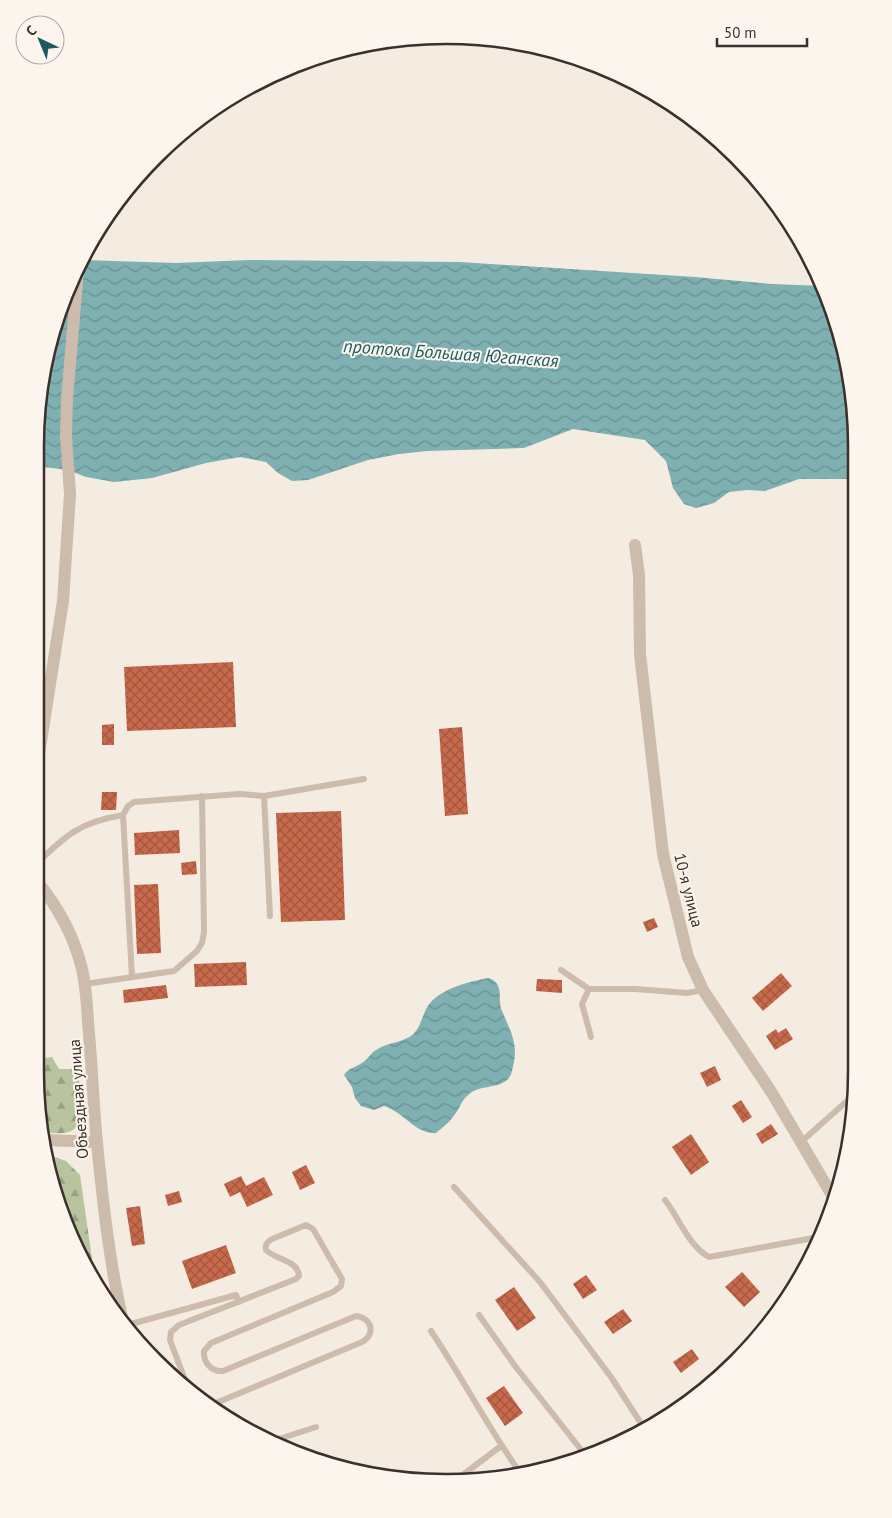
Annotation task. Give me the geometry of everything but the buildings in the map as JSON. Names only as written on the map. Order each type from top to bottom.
[{"type":"street","points":[[44,722],[63,600],[70,494],[66,436],[67,398],[77,286]]},
{"type":"street","name":"10-я улица","points":[[635,545],[639,575],[640,654],[662,854],[688,957],[703,990],[772,1093],[830,1192]]},
{"type":"street","name":"Объездная улица","points":[[44,896],[60,913],[70,934],[85,984],[97,1142],[114,1281],[120,1306]]},
{"type":"street","points":[[49,1140],[97,1142]]},
{"type":"lane","points":[[132,977],[123,815],[128,806],[134,802],[202,796],[239,794],[264,796],[364,779]]},
{"type":"lane","points":[[85,984],[174,971],[198,951],[204,932],[202,796]]},
{"type":"lane","points":[[264,796],[270,916]]},
{"type":"lane","points":[[44,856],[62,839],[81,826],[105,818],[123,815]]},
{"type":"lane","points":[[561,970],[589,989],[687,992],[703,990]]},
{"type":"lane","points":[[589,989],[582,1004],[591,1037]]},
{"type":"lane","points":[[801,1142],[847,1101]]},
{"type":"lane","points":[[454,1187],[546,1289],[611,1378],[641,1423]]},
{"type":"lane","points":[[665,1200],[688,1235],[704,1254],[710,1257],[812,1238]]},
{"type":"lane","points":[[184,1376],[170,1340],[171,1332],[180,1325],[296,1280],[299,1276],[297,1268],[293,1264],[269,1253],[265,1246],[272,1239],[306,1225],[313,1229],[342,1279],[341,1286],[334,1292],[211,1343],[204,1351],[206,1361],[213,1370],[223,1371],[356,1316],[366,1319],[370,1323],[371,1331],[362,1342],[218,1402]]},
{"type":"lane","points":[[133,1324],[236,1295],[239,1302]]},
{"type":"lane","points":[[479,1315],[515,1366],[565,1426],[582,1450]]},
{"type":"lane","points":[[431,1331],[458,1372],[501,1446],[517,1468]]},
{"type":"lane","points":[[280,1439],[316,1427]]},
{"type":"lane","points":[[465,1473],[501,1446]]},
{"type":"green space","points":[[52,1057],[59,1069],[73,1069],[77,1072],[82,1103],[80,1120],[73,1130],[67,1133],[48,1132],[44,1058]]},
{"type":"green space","points":[[52,1156],[66,1161],[80,1175],[93,1264],[74,1226]]},
{"type":"water","name":"протока Большая Юганская","points":[[89,260],[176,263],[249,260],[460,262],[815,286],[835,342],[845,393],[848,479],[799,479],[765,491],[729,492],[714,503],[696,508],[684,504],[673,488],[666,461],[645,440],[573,429],[524,448],[427,451],[399,454],[368,460],[308,480],[292,481],[278,473],[266,462],[240,457],[206,463],[152,478],[114,482],[86,477],[68,470],[44,467],[47,393],[57,342],[74,292]]},
{"type":"water","points":[[489,978],[499,988],[502,1011],[511,1031],[514,1044],[515,1058],[508,1079],[468,1095],[451,1120],[436,1133],[416,1127],[398,1113],[384,1106],[374,1110],[361,1106],[344,1075],[346,1072],[364,1062],[380,1048],[415,1033],[430,1003],[442,993],[466,983]]}]
